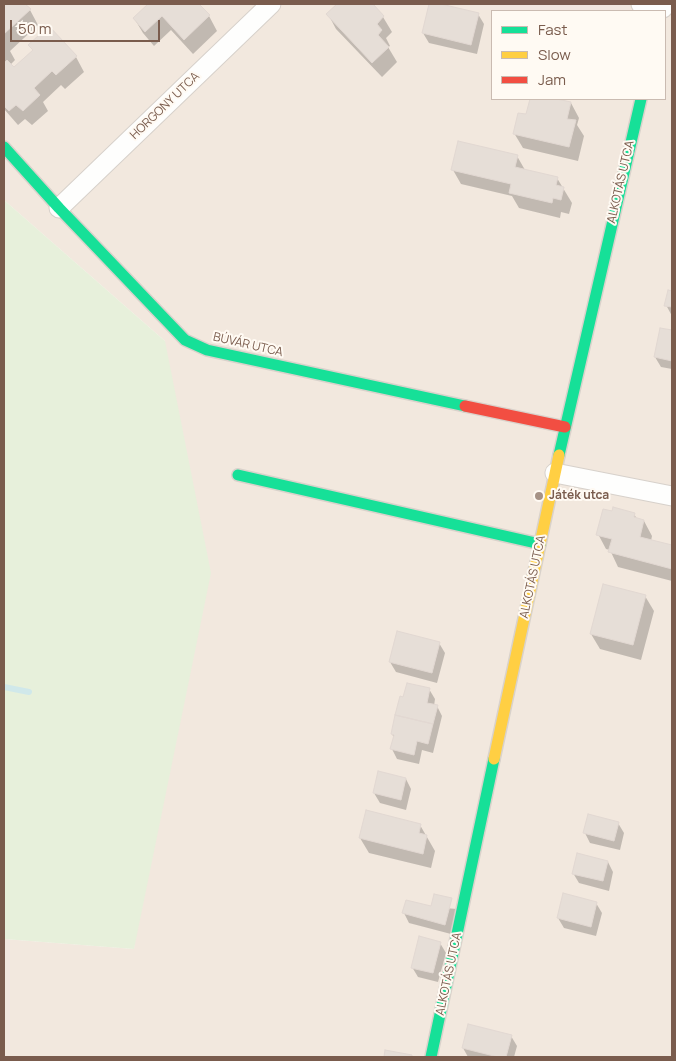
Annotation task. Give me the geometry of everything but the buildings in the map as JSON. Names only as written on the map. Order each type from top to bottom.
[{"type":"street","name":"HORGONY UTCA","points":[[59,208],[271,4]]},
{"type":"street","points":[[641,4],[663,8]]},
{"type":"street","name":"ALKOTÁS UTCA","points":[[431,1057],[555,473],[641,100]]},
{"type":"street","name":"BÚVÁR UTCA","points":[[4,147],[59,208],[185,340],[207,350],[566,428]]},
{"type":"street","points":[[555,473],[672,496]]},
{"type":"street","points":[[238,475],[540,544]]},
{"type":"shaded area","points":[[4,4],[672,4],[672,1057],[4,1057],[4,939],[134,949],[165,341],[4,200]]},
{"type":"green space","points":[[4,200],[165,341],[211,573],[134,949],[4,939]]},
{"type":"waterway","points":[[4,687],[29,692]]},
{"type":"traffic: fast","points":[[559,455],[641,100]]},
{"type":"traffic: fast","points":[[4,147],[59,208],[185,340],[207,350],[465,406]]},
{"type":"traffic: fast","points":[[238,475],[540,544]]},
{"type":"traffic: fast","points":[[431,1057],[494,759]]},
{"type":"traffic: slow","points":[[494,759],[559,455]]},
{"type":"traffic: jam","points":[[465,406],[565,427]]},
{"type":"place","name":"Játék utca","points":[[539,496]]}]
